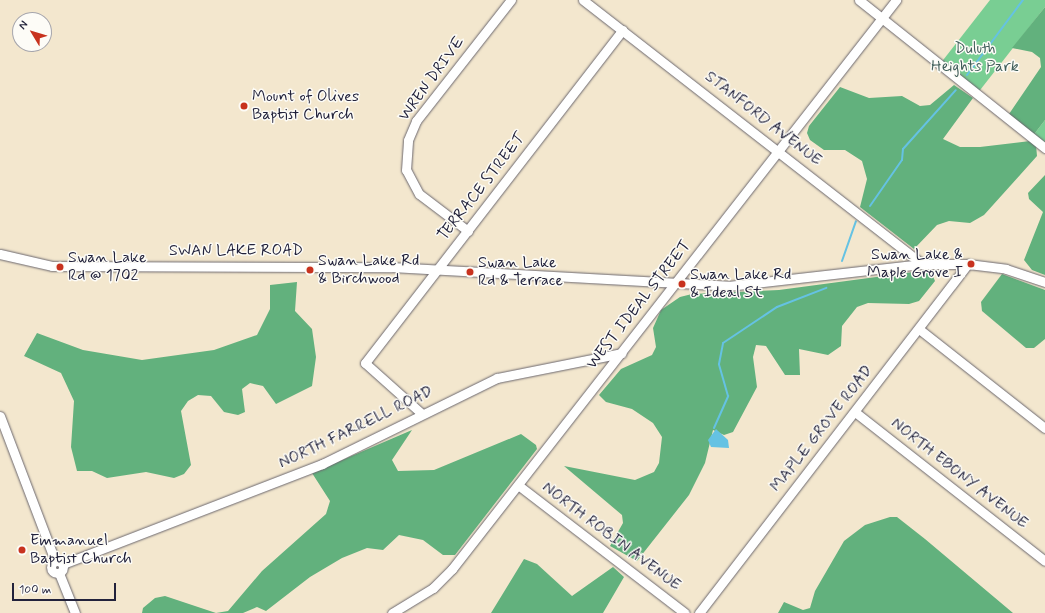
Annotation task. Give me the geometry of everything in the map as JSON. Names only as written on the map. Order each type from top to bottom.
[{"type":"street","name":"WREN DRIVE","points":[[468,231],[419,194],[406,170],[408,140],[416,121],[511,0]]},
{"type":"street","name":"STANFORD AVENUE","points":[[583,0],[779,150],[922,264]]},
{"type":"street","points":[[859,0],[1045,148]]},
{"type":"street","name":"WEST IDEAL STREET","points":[[392,613],[441,581],[622,353],[674,283],[896,0]]},
{"type":"street","name":"TERRACE STREET","points":[[421,413],[365,362],[436,268],[468,231],[622,30]]},
{"type":"street","name":"SWAN LAKE ROAD","points":[[0,254],[52,266],[436,268],[674,283],[746,284],[922,264],[968,264],[1006,269],[1045,282]]},
{"type":"street","name":"MAPLE GROVE ROAD","points":[[699,613],[968,264]]},
{"type":"street","points":[[919,329],[1045,428]]},
{"type":"street","name":"NORTH FARRELL ROAD","points":[[59,566],[304,472],[421,413],[497,378],[622,353]]},
{"type":"street","name":"NORTH EBONY AVENUE","points":[[855,412],[1045,561]]},
{"type":"street","points":[[0,416],[59,566],[74,613]]},
{"type":"street","name":"NORTH ROBIN AVENUE","points":[[518,485],[685,613]]},
{"type":"green space","name":"Duluth Heights Park","points":[[990,0],[1045,0],[1045,7],[977,94],[940,64]]},
{"type":"green space","points":[[1045,7],[1045,120],[1032,137],[1007,117],[1041,67],[1040,58],[1032,52],[1012,48]]},
{"type":"green space","points":[[954,85],[973,98],[943,139],[960,147],[980,147],[1030,141],[1036,145],[1037,156],[984,215],[970,223],[949,221],[937,225],[914,249],[860,207],[867,179],[862,161],[845,150],[824,150],[810,140],[807,133],[809,126],[840,87],[869,98],[902,96],[920,106],[930,105]]},
{"type":"green space","points":[[1045,120],[1045,148],[1032,137]]},
{"type":"green space","points":[[1045,175],[1045,275],[1032,270],[1024,260],[1043,212],[1029,199],[1028,193]]},
{"type":"green space","points":[[921,271],[932,274],[935,281],[919,301],[909,304],[868,303],[857,307],[842,326],[841,346],[828,355],[799,349],[800,375],[785,375],[766,346],[756,345],[753,357],[757,387],[733,432],[724,435],[713,430],[705,463],[689,495],[637,561],[610,546],[623,523],[622,515],[564,466],[635,480],[654,472],[659,463],[662,437],[653,423],[632,409],[606,402],[599,395],[621,369],[652,355],[656,347],[653,328],[661,310],[680,297],[692,294],[779,290]]},
{"type":"green space","points":[[1002,274],[1045,290],[1045,339],[1034,348],[1026,348],[982,311],[981,302]]},
{"type":"green space","points":[[297,282],[295,311],[312,329],[316,357],[312,386],[276,404],[263,386],[250,383],[242,389],[245,412],[238,415],[224,412],[211,396],[198,395],[188,401],[181,411],[191,465],[184,474],[174,478],[146,472],[107,478],[92,471],[77,471],[71,447],[74,401],[61,373],[24,356],[37,333],[83,350],[142,360],[214,350],[257,335],[270,309],[270,285]]},
{"type":"green space","points":[[412,430],[392,460],[398,471],[434,470],[521,434],[536,445],[537,449],[455,555],[443,555],[423,540],[399,535],[383,550],[367,548],[342,558],[310,577],[266,611],[257,607],[243,613],[216,613],[228,611],[262,571],[326,514],[330,501],[312,473]]},
{"type":"green space","points":[[890,517],[897,517],[1013,613],[778,613],[784,602],[803,610],[810,608],[815,591],[844,541],[865,525]]},
{"type":"green space","points":[[524,559],[537,564],[572,596],[613,567],[624,577],[603,613],[491,613]]},
{"type":"green space","points":[[165,596],[216,613],[142,613],[143,608],[155,598]]},
{"type":"water","points":[[716,429],[728,440],[729,448],[711,447],[708,440]]},
{"type":"waterway","points":[[967,75],[1023,0]]},
{"type":"waterway","points":[[870,206],[902,160],[903,149],[956,90]]},
{"type":"waterway","points":[[842,261],[856,221]]},
{"type":"waterway","points":[[714,428],[728,396],[719,364],[723,343],[777,307],[826,288]]},
{"type":"place","name":"Mount of Olives Baptist Church","points":[[244,106]]},
{"type":"place","name":"Swan Lake & Maple Grove I","points":[[971,264]]},
{"type":"place","name":"Swan Lake Rd @ 1702","points":[[60,267]]},
{"type":"place","name":"Swan Lake Rd & Birchwood","points":[[310,270]]},
{"type":"place","name":"Swan Lake Rd & Terrace","points":[[470,272]]},
{"type":"place","name":"Swan Lake Rd & Ideal St","points":[[682,284]]},
{"type":"place","name":"Emmanuel Baptist Church","points":[[22,550]]}]
